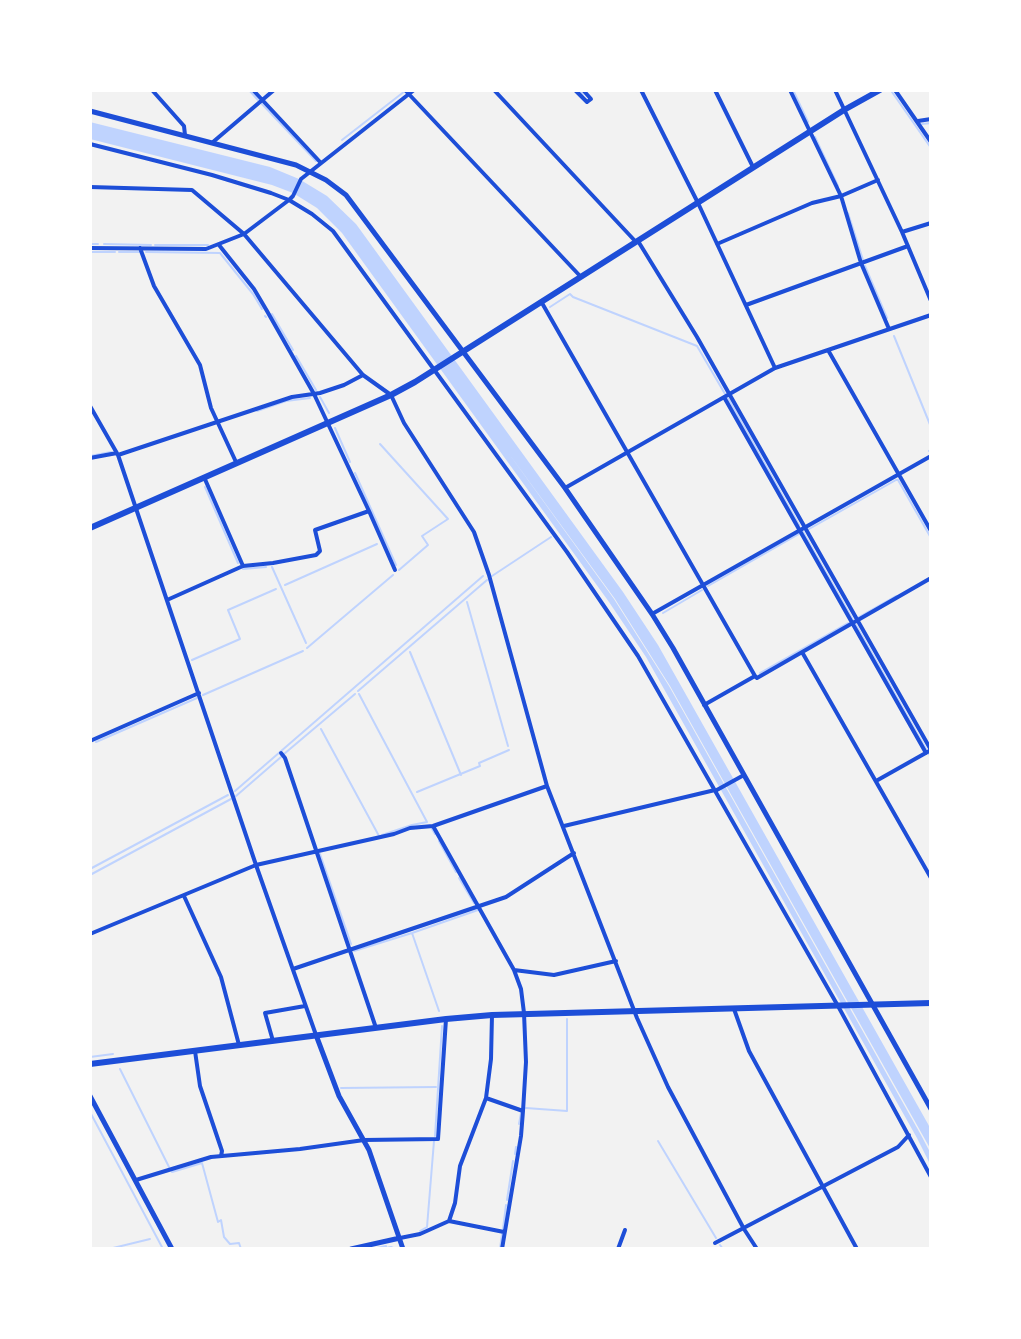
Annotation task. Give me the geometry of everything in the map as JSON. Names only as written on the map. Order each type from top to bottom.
[{"type":"main road","points":[[90,528],[391,395],[880,90]]},
{"type":"main road","points":[[90,1064],[492,1015],[931,1003]]},
{"type":"street","points":[[152,90],[184,126],[185,135]]},
{"type":"street","points":[[253,90],[321,163]]},
{"type":"street","points":[[213,142],[274,90]]},
{"type":"street","points":[[494,90],[637,242],[697,337],[726,396],[926,753],[876,781]]},
{"type":"street","points":[[575,90],[587,102],[591,99],[583,90]]},
{"type":"street","points":[[641,90],[775,368]]},
{"type":"street","points":[[715,90],[753,168]]},
{"type":"street","points":[[790,90],[841,196],[861,263],[889,329]]},
{"type":"street","points":[[835,90],[931,301]]},
{"type":"street","points":[[895,90],[931,142]]},
{"type":"street","points":[[90,248],[206,249],[244,234],[291,198],[301,179],[409,92],[581,277]]},
{"type":"street","points":[[90,111],[270,157],[311,171],[346,195],[565,488],[652,614],[931,1109]]},
{"type":"street","points":[[917,121],[931,119]]},
{"type":"street","points":[[90,144],[291,198],[333,231],[436,369],[607,609],[660,692],[840,1006],[931,1177]]},
{"type":"street","points":[[717,244],[812,203],[841,196],[878,180]]},
{"type":"street","points":[[90,187],[192,190],[244,234],[363,375],[391,395],[404,423],[474,532],[547,786],[616,961],[668,1087],[757,1249]]},
{"type":"street","points":[[902,232],[931,223]]},
{"type":"street","points":[[219,245],[254,289],[314,394],[395,570]]},
{"type":"street","points":[[746,305],[908,246]]},
{"type":"street","points":[[140,248],[154,286],[200,365],[216,422],[236,462]]},
{"type":"street","points":[[541,303],[755,676]]},
{"type":"street","points":[[565,488],[775,368],[931,315]]},
{"type":"street","points":[[828,350],[931,531]]},
{"type":"street","points":[[90,458],[118,454],[292,397],[344,385],[363,375]]},
{"type":"street","points":[[90,406],[118,454],[305,1006],[339,1096],[364,1140],[403,1249]]},
{"type":"street","points":[[652,614],[931,456]]},
{"type":"street","points":[[204,477],[243,566]]},
{"type":"street","points":[[167,600],[243,566],[316,555],[320,551],[315,530],[369,511]]},
{"type":"street","points":[[704,705],[931,578]]},
{"type":"street","points":[[802,652],[931,878]]},
{"type":"street","points":[[90,741],[199,693]]},
{"type":"street","points":[[281,753],[376,1028]]},
{"type":"street","points":[[564,826],[716,790],[744,775]]},
{"type":"street","points":[[90,934],[256,865],[410,828],[433,826],[547,786]]},
{"type":"street","points":[[433,826],[514,970],[521,989],[526,1062],[523,1111],[502,1249]]},
{"type":"street","points":[[293,969],[506,897],[574,853]]},
{"type":"street","points":[[184,896],[221,977],[239,1045]]},
{"type":"street","points":[[514,970],[554,975],[616,961]]},
{"type":"street","points":[[273,1041],[265,1013],[305,1006]]},
{"type":"street","points":[[734,1009],[749,1051],[857,1249]]},
{"type":"street","points":[[449,1221],[460,1166],[486,1098],[492,1015]]},
{"type":"street","points":[[136,1180],[211,1157],[364,1140],[438,1139],[446,1019]]},
{"type":"street","points":[[195,1051],[200,1086],[221,1156]]},
{"type":"street","points":[[90,1096],[172,1249]]},
{"type":"street","points":[[486,1098],[523,1111]]},
{"type":"street","points":[[715,1243],[898,1147],[909,1135]]},
{"type":"street","points":[[898,1147],[914,1145]]},
{"type":"street","points":[[351,1249],[420,1234],[449,1221],[504,1232]]},
{"type":"street","points":[[618,1249],[625,1230]]},
{"type":"water","points":[[90,122],[270,167],[299,179],[327,196],[356,224],[623,592],[658,645],[928,1124],[931,1150],[670,686],[615,599],[507,451],[614,599],[669,686],[921,1135],[931,1154],[931,1166],[646,657],[342,233],[317,208],[293,193],[90,139]]},
{"type":"waterway","points":[[249,90],[258,100]]},
{"type":"waterway","points":[[579,90],[583,95]]},
{"type":"waterway","points":[[793,90],[808,122]]},
{"type":"waterway","points":[[342,140],[405,91]]},
{"type":"waterway","points":[[892,92],[931,148]]},
{"type":"waterway","points":[[262,104],[316,161]]},
{"type":"waterway","points":[[922,124],[931,123]]},
{"type":"waterway","points":[[815,137],[838,186]]},
{"type":"waterway","points":[[848,213],[863,260]]},
{"type":"waterway","points":[[90,244],[98,244]]},
{"type":"waterway","points":[[104,244],[151,245]]},
{"type":"waterway","points":[[155,245],[208,245]]},
{"type":"waterway","points":[[90,252],[115,252]]},
{"type":"waterway","points":[[119,252],[139,252]]},
{"type":"waterway","points":[[146,252],[220,253],[262,309]]},
{"type":"waterway","points":[[865,266],[887,318]]},
{"type":"waterway","points":[[550,307],[570,294],[697,346],[725,394]]},
{"type":"waterway","points":[[272,314],[293,350]]},
{"type":"waterway","points":[[894,336],[931,427]]},
{"type":"waterway","points":[[296,356],[316,390]]},
{"type":"waterway","points":[[320,397],[329,413]]},
{"type":"waterway","points":[[257,411],[286,401],[310,398]]},
{"type":"waterway","points":[[728,398],[799,525]]},
{"type":"waterway","points":[[335,428],[350,462]]},
{"type":"waterway","points":[[380,444],[448,519],[422,536],[428,545],[399,570]]},
{"type":"waterway","points":[[90,456],[111,452]]},
{"type":"waterway","points":[[355,473],[396,565]]},
{"type":"waterway","points":[[809,529],[898,480],[931,538]]},
{"type":"waterway","points":[[205,487],[238,563]]},
{"type":"waterway","points":[[803,532],[853,620]]},
{"type":"waterway","points":[[708,586],[799,534]]},
{"type":"waterway","points":[[492,576],[551,537]]},
{"type":"waterway","points":[[285,585],[377,544]]},
{"type":"waterway","points":[[243,569],[266,567]]},
{"type":"waterway","points":[[272,567],[306,643]]},
{"type":"waterway","points":[[307,648],[393,575]]},
{"type":"waterway","points":[[235,791],[483,576]]},
{"type":"waterway","points":[[358,691],[487,580]]},
{"type":"waterway","points":[[192,660],[240,639],[228,610],[276,589]]},
{"type":"waterway","points":[[663,613],[702,590]]},
{"type":"waterway","points":[[859,617],[896,596]]},
{"type":"waterway","points":[[467,602],[508,746]]},
{"type":"waterway","points":[[760,673],[848,623]]},
{"type":"waterway","points":[[856,625],[926,749]]},
{"type":"waterway","points":[[203,695],[303,651]]},
{"type":"waterway","points":[[410,652],[461,775]]},
{"type":"waterway","points":[[284,754],[355,694]]},
{"type":"waterway","points":[[359,694],[427,822],[382,835]]},
{"type":"waterway","points":[[96,742],[197,698]]},
{"type":"waterway","points":[[321,729],[379,836]]},
{"type":"waterway","points":[[417,792],[480,766],[479,763],[509,750]]},
{"type":"waterway","points":[[236,796],[281,757]]},
{"type":"waterway","points":[[90,869],[228,795]]},
{"type":"waterway","points":[[90,875],[231,799]]},
{"type":"waterway","points":[[432,829],[435,834]]},
{"type":"waterway","points":[[439,841],[456,872]]},
{"type":"waterway","points":[[320,854],[351,944]]},
{"type":"waterway","points":[[459,878],[474,903]]},
{"type":"waterway","points":[[412,933],[478,910]]},
{"type":"waterway","points":[[354,951],[412,933],[439,1011]]},
{"type":"waterway","points":[[526,1108],[567,1111],[567,1019]]},
{"type":"waterway","points":[[435,1136],[442,1026]]},
{"type":"waterway","points":[[90,1057],[113,1054]]},
{"type":"waterway","points":[[120,1069],[169,1167]]},
{"type":"waterway","points":[[341,1088],[436,1087]]},
{"type":"waterway","points":[[90,1112],[163,1249]]},
{"type":"waterway","points":[[519,1124],[521,1113]]},
{"type":"waterway","points":[[420,1231],[427,1227],[434,1141]]},
{"type":"waterway","points":[[658,1141],[716,1238]]},
{"type":"waterway","points":[[515,1154],[516,1147]]},
{"type":"waterway","points":[[507,1200],[513,1161]]},
{"type":"waterway","points":[[172,1172],[202,1163],[224,1237],[230,1244],[239,1243],[241,1249]]},
{"type":"waterway","points":[[503,1229],[506,1205]]},
{"type":"waterway","points":[[500,1249],[502,1234]]},
{"type":"waterway","points":[[109,1249],[150,1239]]},
{"type":"waterway","points":[[720,1245],[723,1249]]},
{"type":"waterway","points":[[377,1248],[386,1246],[395,1249]]}]
